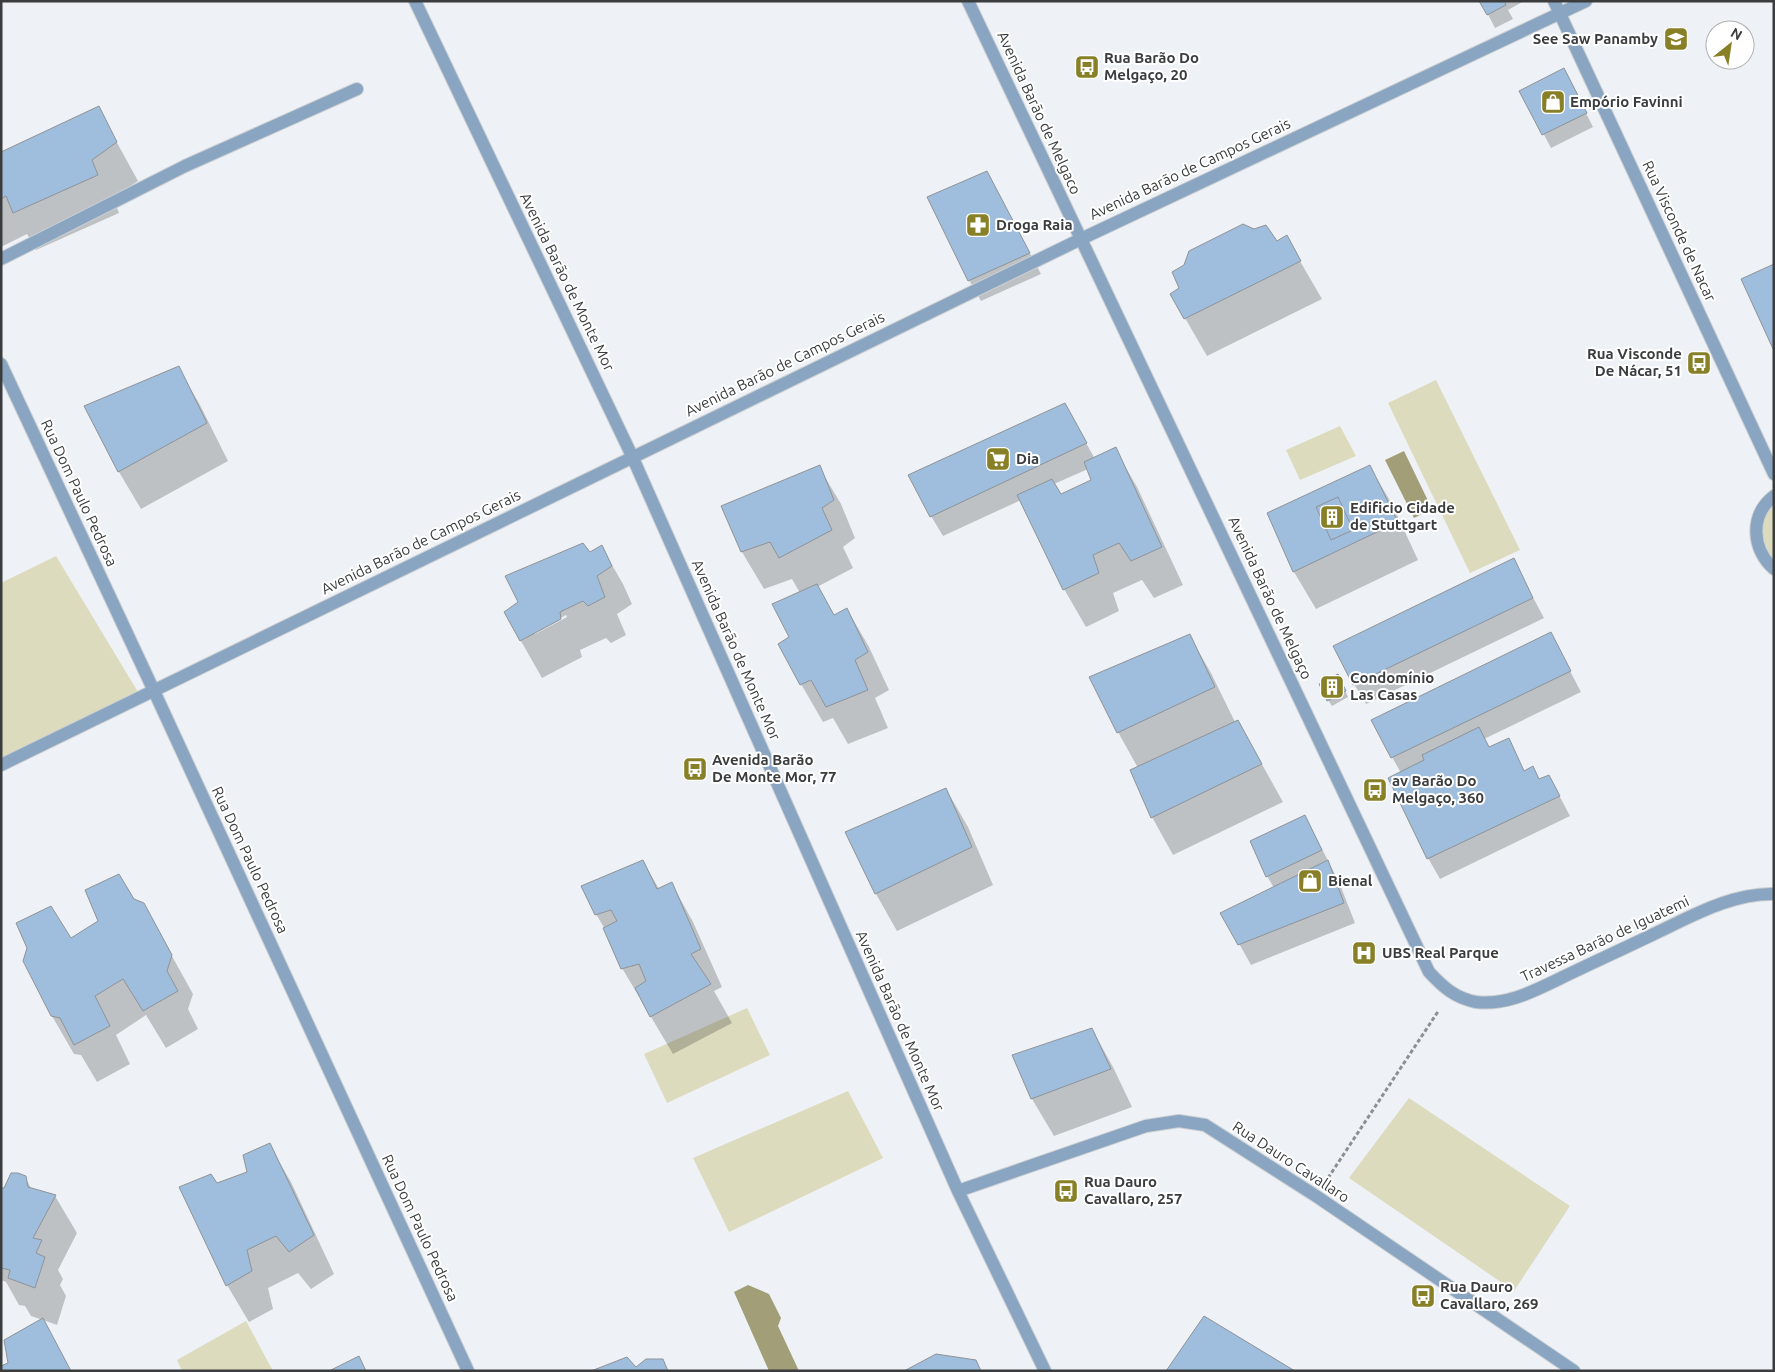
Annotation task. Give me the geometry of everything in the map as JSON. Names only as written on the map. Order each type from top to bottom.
[{"type":"street","name":"Avenida Barão de Monte Mor","points":[[415,1],[632,456],[958,1191],[1045,1371]]},
{"type":"street","name":"Avenida Barão de Melgaco","points":[[968,1],[1081,239]]},
{"type":"street","name":"Avenida Barão de Campos Gerais","points":[[1,765],[1557,7],[1586,1]]},
{"type":"street","name":"Rua Visconde de Nacar","points":[[1557,7],[1774,474]]},
{"type":"street","points":[[1,259],[185,166],[357,89]]},
{"type":"street","name":"Avenida Barão de Melgaço","points":[[1081,239],[1429,972],[1450,993]]},
{"type":"street","name":"Rua Dom Paulo Pedrosa","points":[[1,364],[468,1371]]},
{"type":"street","points":[[1774,496],[1768,500],[1759,514],[1756,531],[1758,547],[1766,562],[1774,569]]},
{"type":"street","name":"Travessa Barão de Iguatemi","points":[[1450,993],[1477,1002],[1505,1002],[1533,991],[1677,923],[1730,901],[1761,894],[1774,894]]},
{"type":"street","name":"Rua Dauro Cavallaro","points":[[958,1191],[1146,1126],[1179,1121],[1205,1126],[1316,1196],[1574,1371]]},
{"type":"path","points":[[1316,1196],[1450,993]]},
{"type":"shaded area","points":[[1436,380],[1520,550],[1470,573],[1388,403]]},
{"type":"shaded area","points":[[1340,426],[1356,456],[1300,480],[1286,450]]},
{"type":"shaded area","points":[[1404,451],[1432,509],[1414,518],[1385,460]]},
{"type":"shaded area","points":[[1774,504],[1774,562],[1766,547],[1763,525],[1768,511]]},
{"type":"shaded area","points":[[56,556],[141,697],[1,765],[1,583]]},
{"type":"shaded area","points":[[747,1008],[770,1055],[667,1103],[644,1054]]},
{"type":"shaded area","points":[[848,1091],[883,1158],[729,1232],[693,1158]]},
{"type":"shaded area","points":[[1409,1098],[1570,1206],[1514,1291],[1349,1178]]},
{"type":"shaded area","points":[[748,1285],[769,1294],[781,1318],[778,1326],[799,1371],[769,1371],[734,1292]]},
{"type":"shaded area","points":[[246,1321],[273,1371],[182,1371],[177,1360]]},
{"type":"building","points":[[1479,1],[1504,1],[1506,5],[1487,15]]},
{"type":"building","name":"Empório Favinni","points":[[1564,68],[1587,113],[1542,135],[1519,91]]},
{"type":"building","points":[[99,106],[117,142],[92,160],[98,175],[13,213],[6,196],[1,199],[1,152]]},
{"type":"building","name":"Droga Raia","points":[[987,171],[1030,253],[968,281],[927,197]]},
{"type":"building","points":[[1243,224],[1254,229],[1266,225],[1277,241],[1287,235],[1301,261],[1184,319],[1170,294],[1179,288],[1172,272],[1184,265],[1189,251]]},
{"type":"building","points":[[1774,264],[1774,351],[1741,279]]},
{"type":"building","points":[[179,366],[207,423],[118,472],[84,406]]},
{"type":"building","name":"Dia","points":[[1065,403],[1087,443],[930,517],[908,475]]},
{"type":"building","points":[[1116,447],[1162,547],[1131,561],[1119,543],[1093,555],[1099,573],[1063,590],[1017,495],[1052,479],[1061,494],[1091,480],[1084,462]]},
{"type":"building","points":[[820,465],[834,500],[822,508],[832,530],[779,558],[770,542],[741,552],[721,506]]},
{"type":"building","name":"Edificio Cidade de Stuttgart","points":[[1370,465],[1398,522],[1293,572],[1267,513]]},
{"type":"building","points":[[1338,497],[1353,530],[1331,540],[1316,507]]},
{"type":"building","points":[[583,543],[590,552],[602,545],[612,566],[597,576],[605,597],[588,606],[583,601],[560,612],[561,619],[520,641],[504,612],[518,602],[505,576]]},
{"type":"building","points":[[1514,558],[1533,598],[1353,685],[1333,646]]},
{"type":"building","points":[[817,584],[834,615],[847,608],[868,652],[855,660],[868,690],[826,707],[811,680],[800,685],[778,644],[789,637],[772,604]]},
{"type":"building","points":[[1551,632],[1571,671],[1391,758],[1371,720]]},
{"type":"building","points":[[1190,634],[1215,687],[1117,733],[1089,677]]},
{"type":"building","name":"Condomínio Las Casas","points":[[1338,674],[1346,691],[1327,701],[1319,684]]},
{"type":"building","points":[[1238,720],[1262,764],[1151,818],[1130,770]]},
{"type":"building","points":[[1479,727],[1489,747],[1509,738],[1524,771],[1533,766],[1539,779],[1549,775],[1560,796],[1427,859],[1388,778],[1424,760],[1422,755]]},
{"type":"building","points":[[946,788],[972,847],[875,894],[845,832]]},
{"type":"building","points":[[1305,815],[1322,850],[1266,877],[1250,841]]},
{"type":"building","points":[[643,860],[657,889],[672,882],[701,949],[691,954],[711,984],[650,1017],[635,988],[646,981],[639,964],[621,969],[603,928],[617,921],[611,910],[595,915],[581,886]]},
{"type":"building","name":"Bienal","points":[[1328,860],[1344,903],[1238,945],[1220,913]]},
{"type":"building","points":[[119,874],[134,899],[144,903],[172,955],[167,971],[178,991],[143,1011],[123,979],[95,996],[110,1026],[74,1045],[60,1018],[51,1016],[23,961],[27,948],[16,923],[51,906],[71,938],[98,921],[85,890]]},
{"type":"building","points":[[1092,1028],[1111,1069],[1031,1099],[1012,1055]]},
{"type":"building","points":[[270,1143],[314,1235],[289,1252],[276,1236],[247,1250],[252,1271],[226,1286],[179,1187],[211,1174],[217,1183],[247,1172],[243,1155]]},
{"type":"building","points":[[11,1173],[26,1176],[28,1187],[56,1195],[33,1238],[42,1240],[36,1253],[45,1257],[35,1288],[8,1278],[10,1270],[1,1268],[1,1188],[4,1188]]},
{"type":"building","points":[[1204,1316],[1295,1371],[1166,1371]]},
{"type":"building","points":[[43,1318],[71,1371],[1,1371],[1,1366],[8,1363],[4,1340]]},
{"type":"building","points":[[936,1354],[976,1360],[981,1371],[904,1371]]},
{"type":"building","points":[[359,1356],[366,1371],[329,1371]]},
{"type":"building","points":[[627,1357],[636,1367],[646,1359],[663,1359],[668,1371],[591,1371]]},
{"type":"place","name":"See Saw Panamby","points":[[1676,39]]},
{"type":"place","name":"Rua Barão Do Melgaço, 20","points":[[1087,67]]},
{"type":"place","name":"Empório Favinni","points":[[1553,102]]},
{"type":"place","name":"Droga Raia","points":[[978,225]]},
{"type":"place","name":"Rua Visconde De Nácar, 51","points":[[1699,363]]},
{"type":"place","name":"Dia","points":[[998,459]]},
{"type":"place","name":"Edificio Cidade de Stuttgart","points":[[1332,517]]},
{"type":"place","name":"Condomínio Las Casas","points":[[1332,687]]},
{"type":"place","name":"Avenida Barão De Monte Mor, 77","points":[[695,769]]},
{"type":"place","name":"av Barão Do Melgaço, 360","points":[[1375,790]]},
{"type":"place","name":"Bienal","points":[[1310,881]]},
{"type":"place","name":"UBS Real Parque","points":[[1364,953]]},
{"type":"place","name":"Rua Dauro Cavallaro, 257","points":[[1066,1191]]},
{"type":"place","name":"Rua Dauro Cavallaro, 269","points":[[1423,1296]]}]
